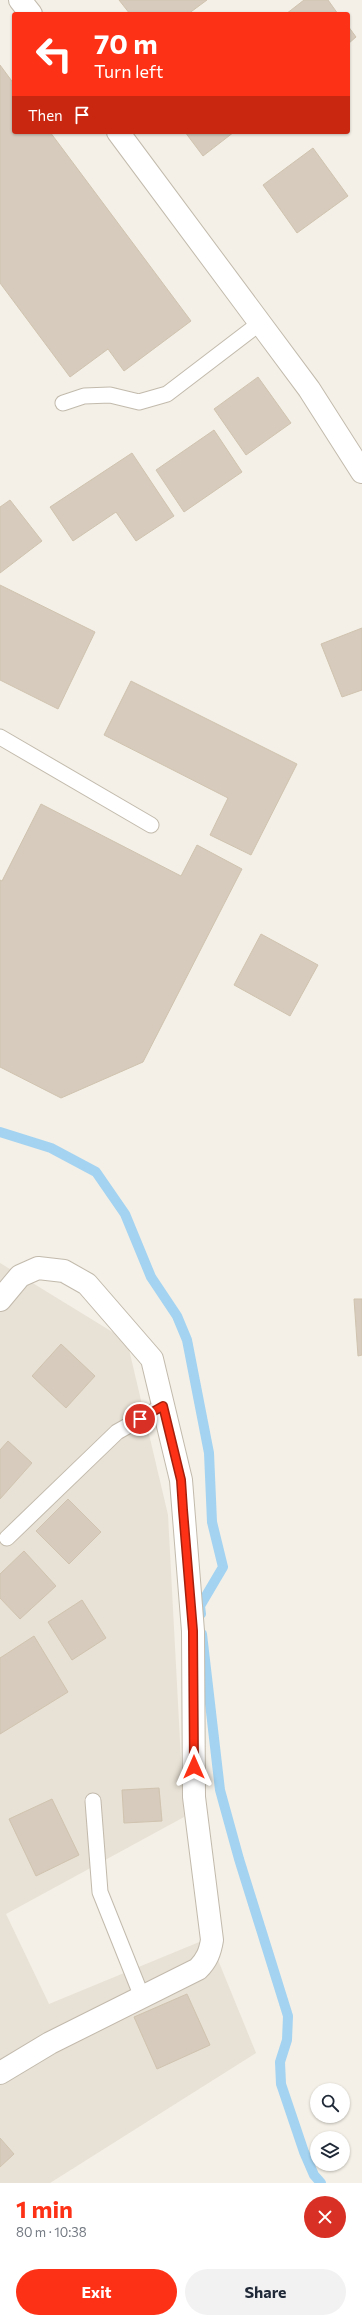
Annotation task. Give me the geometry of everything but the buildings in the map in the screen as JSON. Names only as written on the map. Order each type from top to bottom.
[{"type":"street","points":[[20,0],[29,12]]},
{"type":"street","points":[[119,134],[309,389],[362,472]]},
{"type":"street","points":[[0,1300],[20,1276],[38,1268],[64,1271],[87,1284],[152,1359],[181,1480],[193,1631],[194,1797],[212,1940],[210,1952],[205,1962],[198,1969],[50,2043],[0,2073]]},
{"type":"lane","points":[[63,403],[84,396],[110,395],[139,402],[167,394],[260,323]]},
{"type":"lane","points":[[0,736],[151,825]]},
{"type":"lane","points":[[7,1538],[117,1432],[163,1406]]},
{"type":"lane","points":[[93,1801],[100,1892],[142,1997]]},
{"type":"shaded area","points":[[0,1263],[127,1341],[168,1515],[184,1817],[6,1914],[49,2004],[209,1938],[256,2053],[50,2183],[0,2183]]},
{"type":"waterway","points":[[0,1132],[51,1148],[96,1172],[125,1214],[151,1277],[177,1316],[187,1340],[209,1453],[212,1522],[223,1567],[200,1606],[201,1614]]},
{"type":"waterway","points":[[202,1634],[220,1790],[239,1859],[288,2016],[287,2040],[280,2062],[281,2084],[304,2152],[314,2175],[321,2183]]},
{"type":"route","points":[[140,1419],[163,1406],[181,1480],[193,1631],[194,1767]]}]
